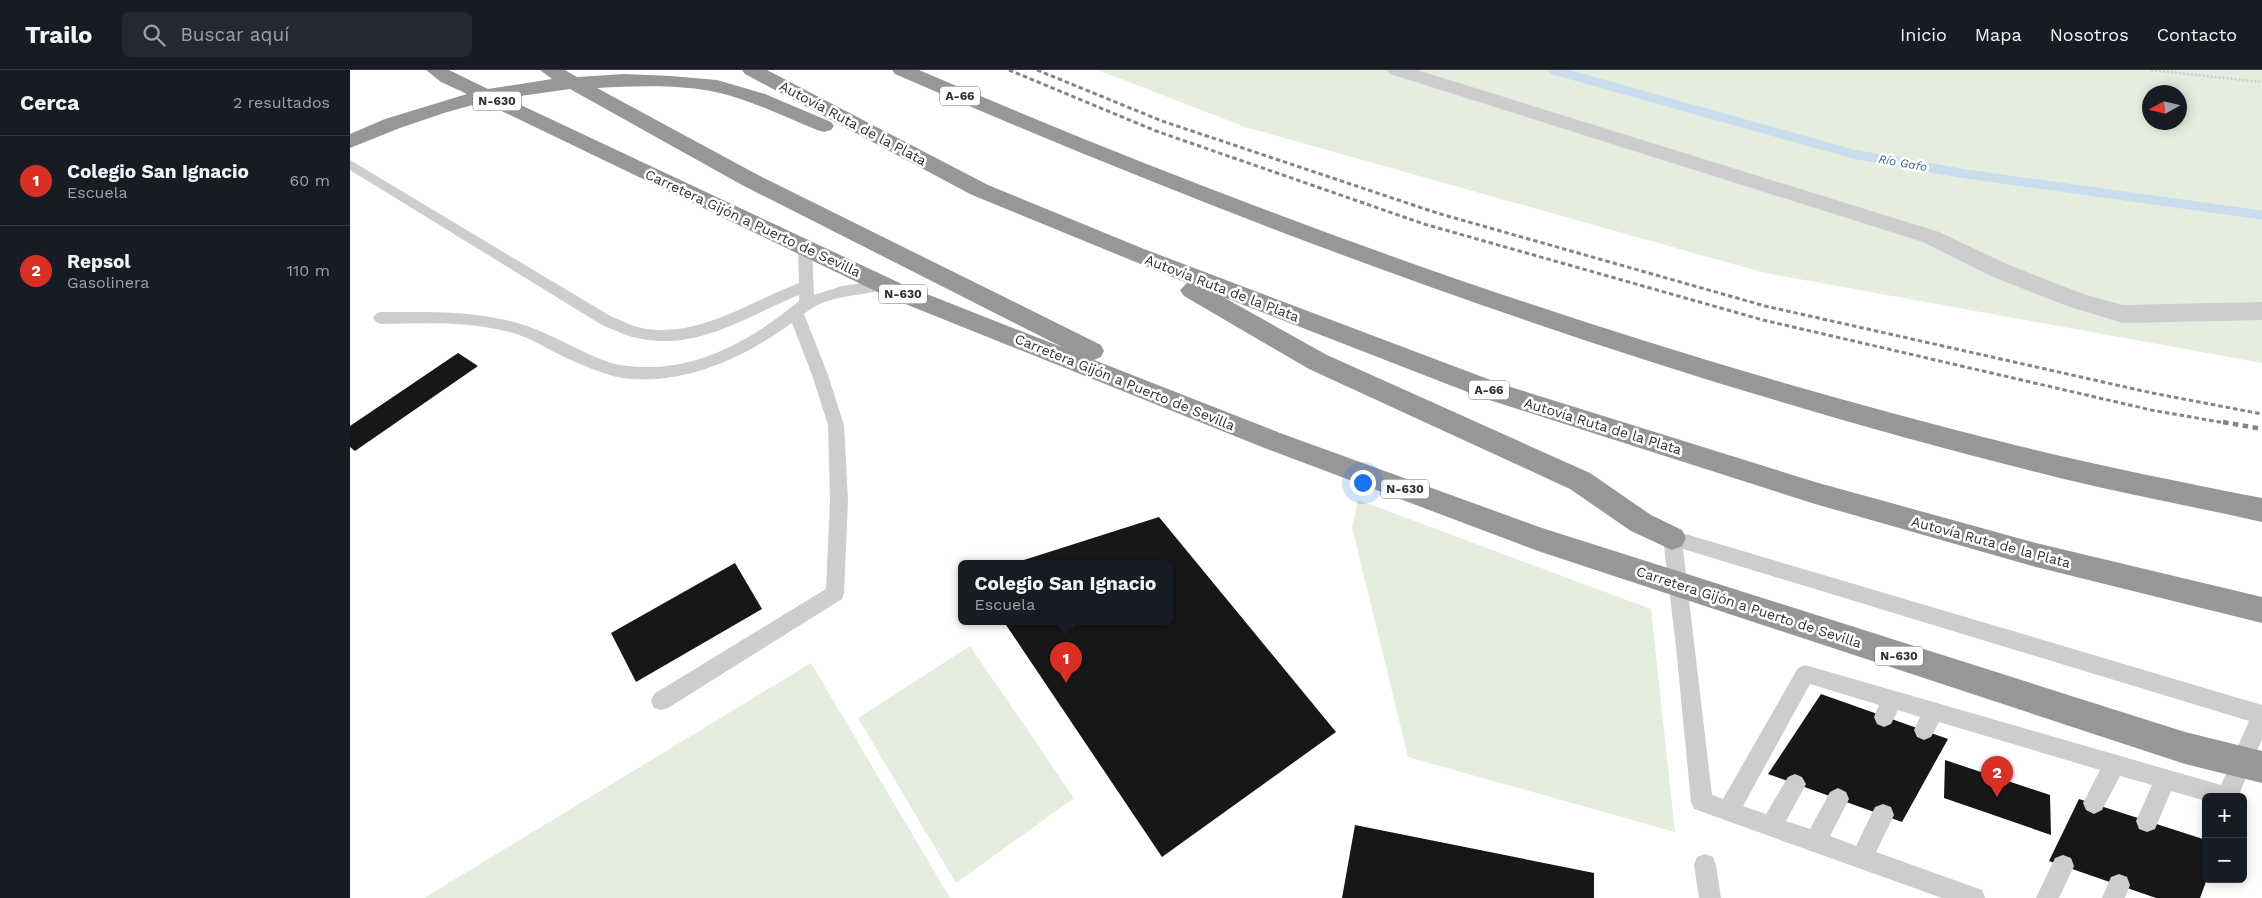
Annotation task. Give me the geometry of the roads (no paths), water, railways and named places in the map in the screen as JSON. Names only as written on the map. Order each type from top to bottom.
[{"type":"highway","name":"Carretera Gijón a Puerto de Sevilla","points":[[550,70],[750,180],[1271,440]]},
{"type":"highway","name":"Autovía Ruta de la Plata","points":[[752,70],[980,190],[1136,255],[1492,391],[1815,493],[2036,555],[2262,610]]},
{"type":"highway","name":"A-66","points":[[902,70],[1018,122],[1200,195],[1446,285],[1739,380],[2038,462],[2262,510]]},
{"type":"highway","points":[[920,70],[1018,122]]},
{"type":"highway","name":"Carretera Gijón a Puerto de Sevilla","points":[[442,74],[882,285],[1271,440],[1538,539],[2184,748],[2262,767]]},
{"type":"highway","points":[[350,142],[442,106],[520,86],[573,80],[618,78],[676,80],[718,87],[759,99],[980,190]]},
{"type":"highway","points":[[1136,255],[1251,325],[1318,362],[1580,481],[1641,522],[1672,538]]},
{"type":"street","points":[[1397,70],[1932,237],[2001,271],[2075,300],[2122,314],[2262,311]]},
{"type":"lane","points":[[350,164],[607,321],[643,334],[672,335],[708,328],[743,314],[778,296],[806,286]]},
{"type":"lane","points":[[661,701],[835,593],[839,501],[836,424],[801,308],[806,286],[805,248]]},
{"type":"lane","points":[[381,318],[462,319],[515,328],[543,338],[586,360],[624,372],[660,372],[704,364],[746,347],[783,324],[801,308],[842,291],[882,285]]},
{"type":"lane","points":[[1974,898],[1702,802],[1686,647],[1672,538],[2262,715],[2229,793]]},
{"type":"lane","points":[[1728,811],[1805,674],[1845,694],[1889,708],[1934,711],[2214,793]]},
{"type":"lane","points":[[1924,730],[1934,711]]},
{"type":"lane","points":[[2094,804],[2115,764]]},
{"type":"lane","points":[[2147,821],[2166,778]]},
{"type":"lane","points":[[1770,827],[1795,784]]},
{"type":"lane","points":[[1815,841],[1838,799]]},
{"type":"lane","points":[[1862,858],[1883,815]]},
{"type":"lane","points":[[1705,865],[1710,898]]},
{"type":"lane","points":[[2047,898],[2062,866]]},
{"type":"waterway","name":"Río Gafo","points":[[1553,70],[1853,154],[1966,174],[2262,215]]},
{"type":"railway","points":[[1009,70],[1156,131],[1424,224],[1763,320],[2151,410],[2231,424]]},
{"type":"railway","points":[[1037,70],[1162,121],[1437,213],[1765,306],[2152,393],[2262,414]]},
{"type":"railway","points":[[2223,422],[2262,429]]},
{"type":"place","name":"Colegio San Ignacio","points":[[1066,683]]},
{"type":"place","name":"Repsol","points":[[1997,797]]}]
